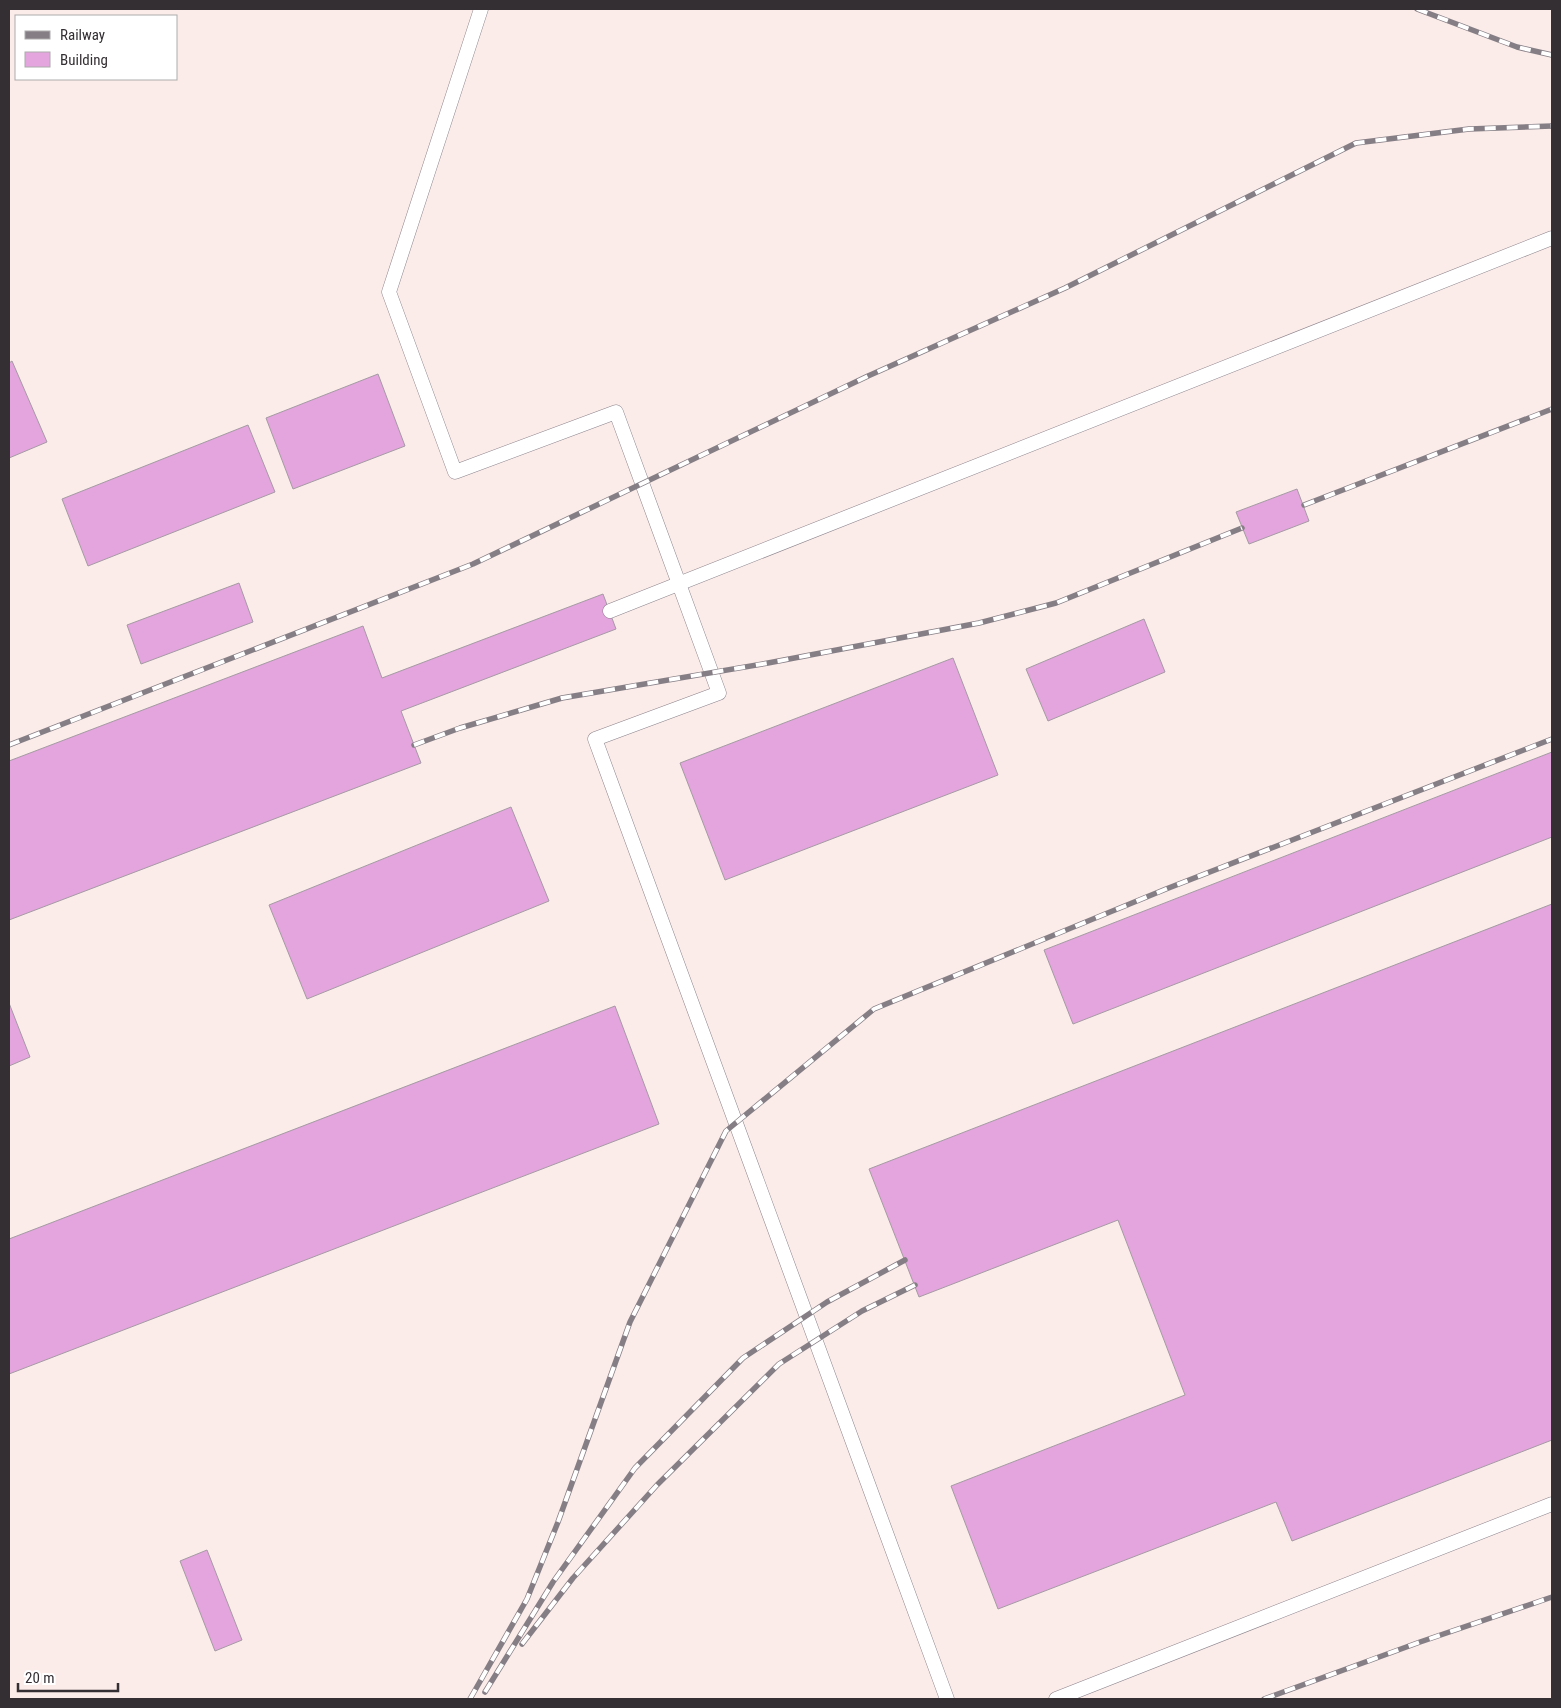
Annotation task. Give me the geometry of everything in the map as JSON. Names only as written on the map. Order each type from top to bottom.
[{"type":"lane","points":[[481,9],[389,292],[455,472],[616,412],[719,693],[595,739],[947,1699]]},
{"type":"lane","points":[[610,610],[1552,238]]},
{"type":"lane","points":[[1056,1699],[1552,1504]]},
{"type":"shaded area","points":[[9,9],[1552,9],[1552,1699],[9,1699]]},
{"type":"building","points":[[12,361],[47,442],[9,458],[9,363]]},
{"type":"building","points":[[378,374],[405,446],[293,489],[266,418]]},
{"type":"building","points":[[248,425],[275,492],[88,566],[62,499]]},
{"type":"building","points":[[1297,489],[1309,521],[1249,544],[1236,512]]},
{"type":"building","points":[[239,583],[253,622],[141,664],[127,625]]},
{"type":"building","points":[[603,594],[616,629],[401,711],[421,763],[9,920],[9,761],[363,626],[382,678]]},
{"type":"building","points":[[1144,619],[1165,672],[1048,721],[1026,669]]},
{"type":"building","points":[[953,658],[998,775],[725,880],[680,763]]},
{"type":"building","points":[[1552,752],[1552,837],[1073,1024],[1044,950]]},
{"type":"building","points":[[511,807],[549,901],[307,999],[269,905]]},
{"type":"building","points":[[1552,904],[1552,1440],[1292,1541],[1276,1502],[998,1609],[951,1486],[1185,1395],[1118,1220],[919,1297],[869,1169]]},
{"type":"building","points":[[9,1003],[30,1057],[9,1066]]},
{"type":"building","points":[[615,1006],[659,1124],[9,1374],[9,1239]]},
{"type":"building","points":[[207,1550],[242,1640],[215,1651],[180,1561]]},
{"type":"railway","points":[[1417,9],[1517,47],[1552,55]]},
{"type":"railway","points":[[9,745],[473,564],[868,376],[1065,288],[1356,143],[1469,129],[1552,126]]},
{"type":"railway","points":[[1304,505],[1552,409]]},
{"type":"railway","points":[[414,745],[460,728],[562,698],[768,663],[979,623],[1056,603],[1242,528]]},
{"type":"railway","points":[[470,1699],[527,1599],[558,1522],[630,1322],[726,1131],[874,1009],[1166,889],[1552,739]]},
{"type":"railway","points":[[485,1692],[553,1582],[635,1468],[743,1358],[827,1302],[905,1260]]},
{"type":"railway","points":[[522,1644],[573,1578],[657,1485],[779,1364],[862,1311],[915,1285]]},
{"type":"railway","points":[[1264,1699],[1420,1642],[1552,1597]]}]
